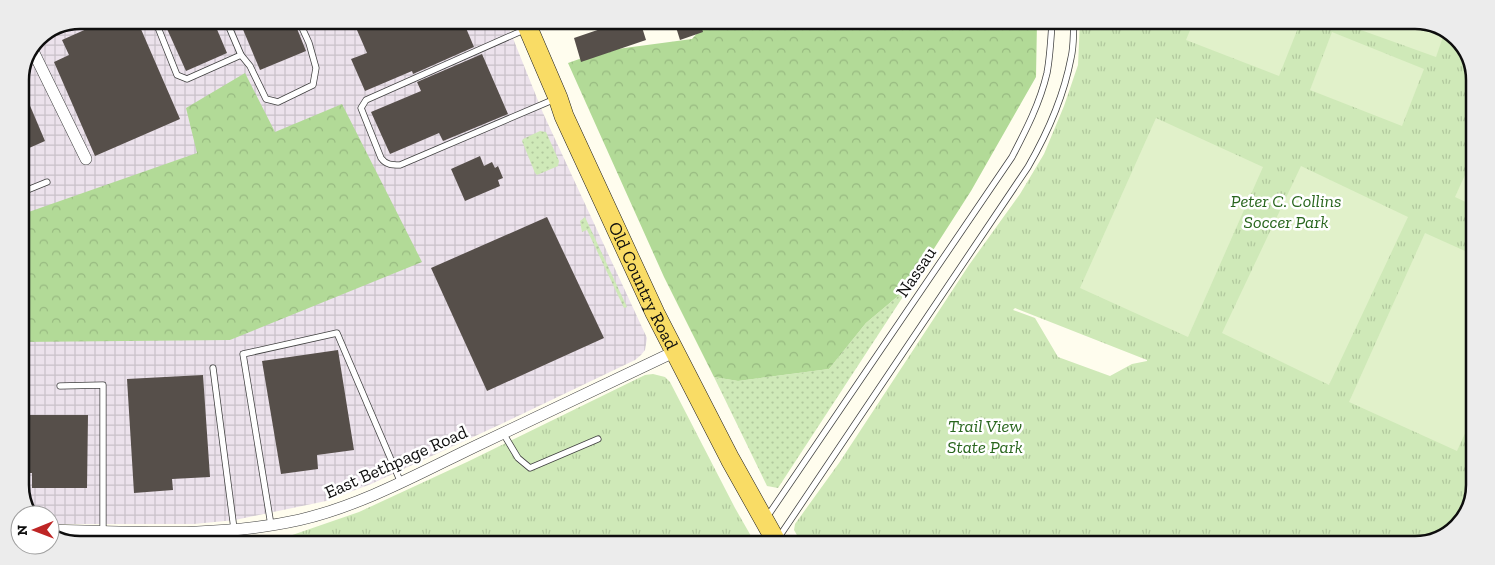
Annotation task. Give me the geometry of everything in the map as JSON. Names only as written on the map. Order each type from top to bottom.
[{"type":"main road","name":"Old Country Road","points":[[528,29],[564,116],[655,313],[730,459],[773,536]]},
{"type":"street","points":[[35,55],[86,159]]},
{"type":"street","name":"East Bethpage Road","points":[[60,530],[157,533],[234,529],[300,520],[329,512],[401,483],[676,351]]},
{"type":"lane","points":[[158,29],[178,75],[187,79],[241,55]]},
{"type":"lane","points":[[230,29],[241,55],[250,66],[266,99],[278,102],[313,85],[316,68],[303,29]]},
{"type":"lane","points":[[517,29],[366,100],[361,108],[381,158],[384,163],[400,165],[558,98]]},
{"type":"lane","name":"Nassau","points":[[764,521],[1012,157],[1034,114],[1041,93],[1050,51],[1052,29]]},
{"type":"lane","points":[[781,536],[1028,167],[1043,140],[1063,86],[1072,57],[1074,29]]},
{"type":"lane","points":[[29,189],[47,182]]},
{"type":"lane","points":[[271,525],[243,354],[337,333],[401,483]]},
{"type":"lane","points":[[213,368],[234,529]]},
{"type":"lane","points":[[60,386],[103,385],[103,532]]},
{"type":"lane","points":[[503,433],[518,458],[530,468],[598,439]]},
{"type":"shaded area","points":[[80,29],[509,29],[543,113],[647,338],[645,350],[635,360],[371,484],[326,501],[235,520],[194,524],[60,524],[60,505],[33,505],[30,499],[29,80],[30,70],[37,51],[51,37],[70,30]]},
{"type":"green space","points":[[701,29],[1037,29],[1036,77],[971,191],[910,286],[866,323],[829,369],[738,381],[714,377],[664,277],[568,63],[602,51],[692,39]]},
{"type":"green space","name":"Peter C. Collins Soccer Park","points":[[1080,29],[1422,29],[1432,31],[1444,37],[1456,49],[1465,66],[1466,76],[1466,486],[1464,502],[1461,508],[1444,528],[1422,536],[797,536],[794,530],[795,524],[839,463],[969,265],[1020,194],[1044,154],[1064,106],[1078,65]],"holes":[[[1015,308],[1147,361],[1132,364],[1110,376],[1058,357],[1035,318],[1013,310]]]},
{"type":"green space","points":[[1191,29],[1298,29],[1279,76],[1186,40]]},
{"type":"green space","points":[[1358,29],[1422,29],[1432,31],[1443,37],[1436,57]]},
{"type":"green space","points":[[1332,32],[1424,69],[1402,126],[1310,90]]},
{"type":"green space","points":[[245,73],[275,132],[342,104],[422,262],[230,340],[29,342],[29,212],[197,153],[186,108]]},
{"type":"green space","points":[[1156,118],[1263,167],[1188,337],[1080,288]]},
{"type":"green space","points":[[540,131],[546,132],[559,161],[558,166],[537,175],[522,141]]},
{"type":"green space","points":[[1301,166],[1408,217],[1329,385],[1222,333]]},
{"type":"green space","points":[[1466,173],[1466,202],[1455,197]]},
{"type":"green space","points":[[585,217],[627,307],[624,308],[587,230],[582,232],[580,221]]},
{"type":"green space","points":[[1425,233],[1466,251],[1466,431],[1457,451],[1349,402]]},
{"type":"green space","points":[[910,286],[778,488],[767,486],[714,377],[738,381],[829,369],[866,323]]},
{"type":"green space","points":[[653,374],[665,377],[670,382],[751,536],[289,536],[359,512],[467,462],[645,375]]},
{"type":"building","points":[[87,29],[141,29],[180,119],[95,156],[54,62],[69,55],[62,40]]},
{"type":"building","points":[[167,29],[217,29],[227,53],[186,71]]},
{"type":"building","points":[[243,29],[297,29],[306,51],[260,70]]},
{"type":"building","points":[[356,29],[466,29],[474,47],[413,74],[412,71],[365,91],[351,59],[367,53]]},
{"type":"building","points":[[600,29],[643,29],[646,40],[581,62],[574,38]]},
{"type":"building","points":[[677,29],[702,29],[703,32],[680,40]]},
{"type":"building","points":[[482,54],[508,114],[443,141],[439,133],[390,154],[371,112],[421,91],[417,82]]},
{"type":"building","points":[[29,103],[45,141],[29,148]]},
{"type":"building","points":[[480,156],[484,166],[492,162],[495,168],[498,166],[503,178],[498,180],[500,186],[465,201],[451,169]]},
{"type":"building","points":[[547,217],[604,338],[487,391],[431,268]]},
{"type":"building","points":[[338,350],[354,450],[317,455],[318,469],[281,474],[262,361]]},
{"type":"building","points":[[203,375],[210,477],[172,479],[173,490],[134,493],[127,379]]},
{"type":"building","points":[[29,415],[88,415],[87,488],[32,488],[32,473],[29,473]]},
{"type":"park label","name":"Trail View State Park","points":[[985,436]]}]
